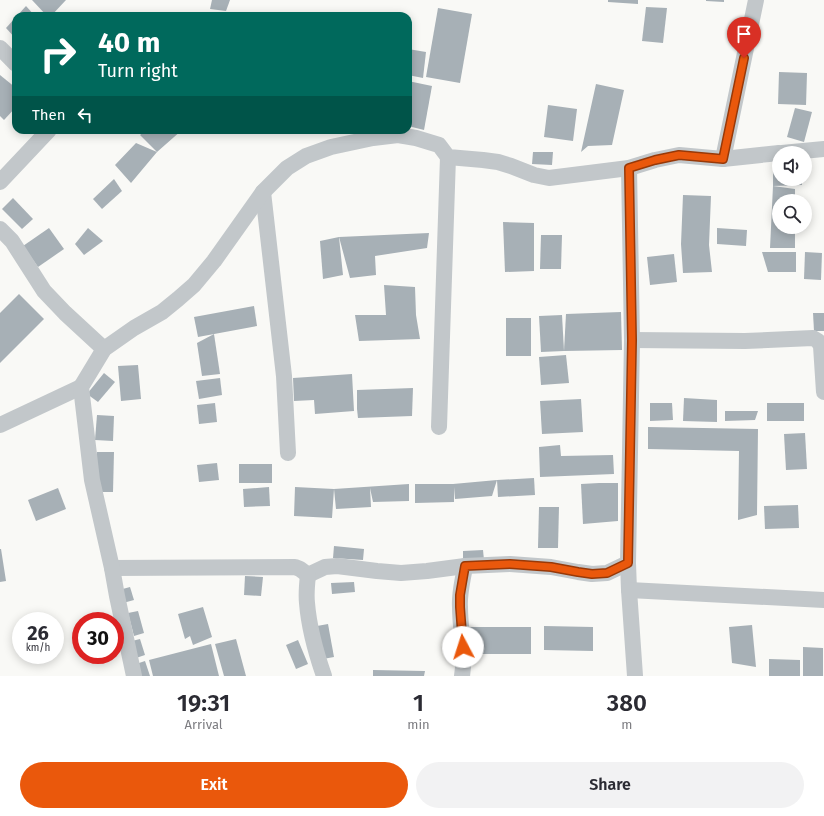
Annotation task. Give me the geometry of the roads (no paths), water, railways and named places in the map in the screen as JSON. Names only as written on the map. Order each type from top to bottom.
[{"type":"street","points":[[723,159],[756,0]]},
{"type":"street","points":[[0,48],[12,60]]},
{"type":"street","points":[[0,182],[45,134]]},
{"type":"street","points":[[0,425],[81,387],[104,348],[162,312],[194,285],[214,262],[263,192],[287,168],[306,156],[331,147],[373,138],[398,135],[416,138],[439,146],[448,157],[439,427]]},
{"type":"street","points":[[812,150],[824,149]]},
{"type":"street","points":[[448,157],[498,162],[534,176],[549,178],[629,168],[655,160],[679,155],[723,159],[772,154]]},
{"type":"street","points":[[629,168],[632,340],[628,563],[635,676]]},
{"type":"street","points":[[263,192],[284,376],[288,453]]},
{"type":"street","points":[[0,228],[12,241],[44,291],[65,313],[104,348]]},
{"type":"street","points":[[632,340],[744,341],[813,338],[818,341],[821,346],[824,392]]},
{"type":"street","points":[[81,387],[92,480],[134,676]]},
{"type":"street","points":[[308,575],[325,567],[337,566],[401,573],[465,566],[510,564],[551,567],[592,574],[607,573],[628,563]]},
{"type":"street","points":[[462,676],[464,658],[460,595],[465,566]]},
{"type":"street","points":[[112,568],[295,567],[308,575]]},
{"type":"street","points":[[308,575],[307,603],[312,633],[324,676]]},
{"type":"street","points":[[629,590],[824,600]]}]
